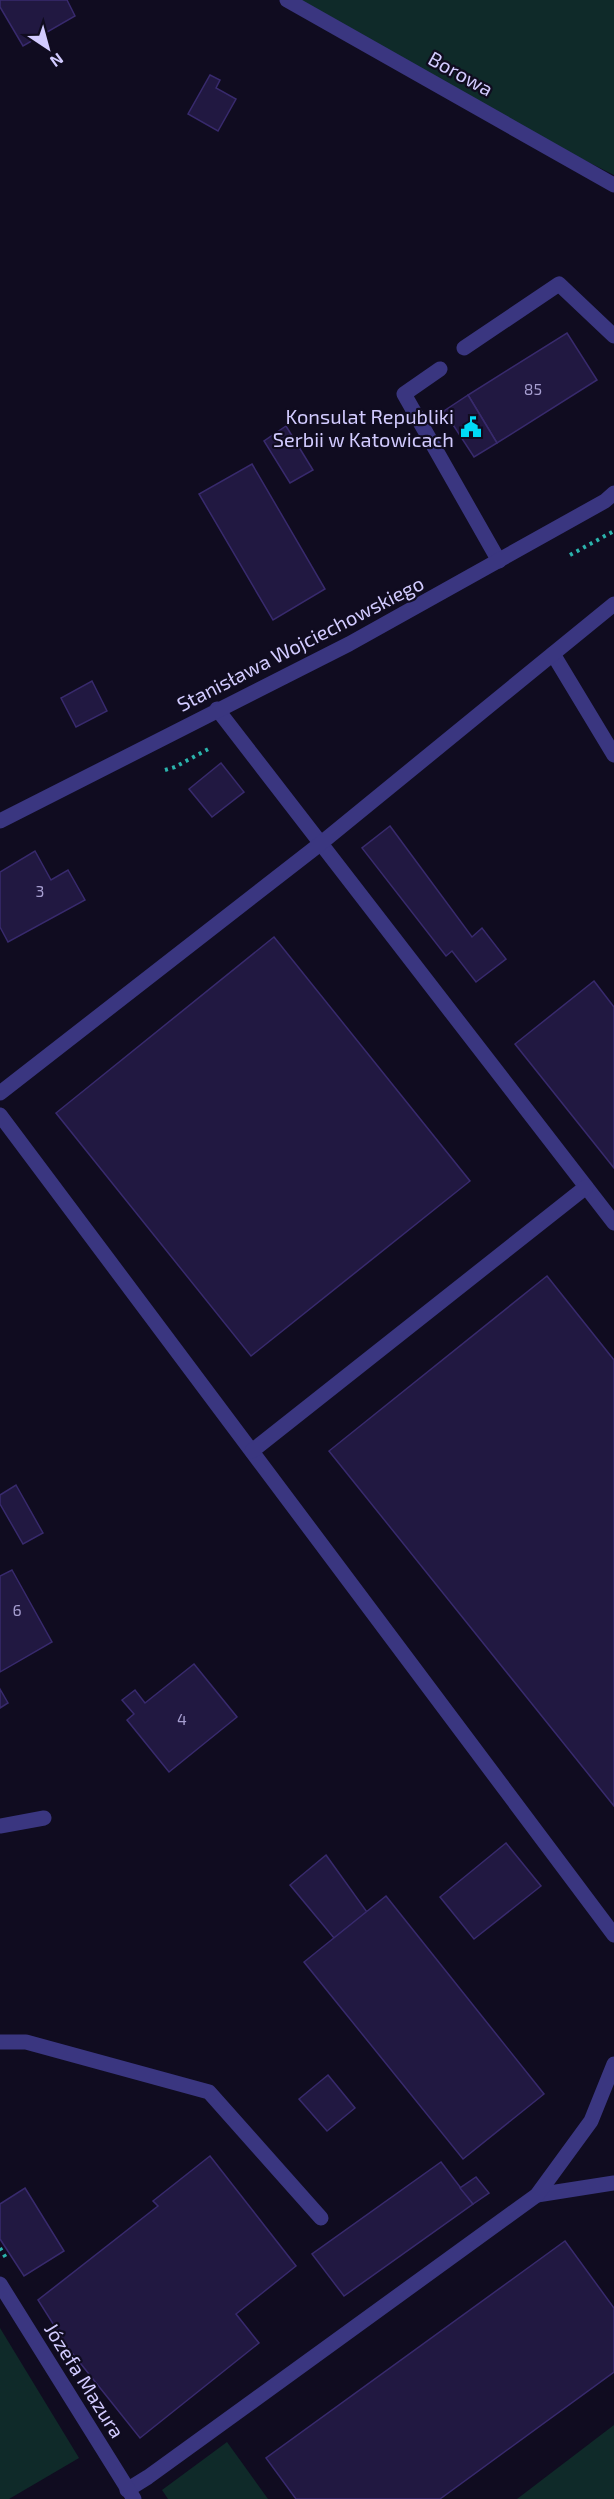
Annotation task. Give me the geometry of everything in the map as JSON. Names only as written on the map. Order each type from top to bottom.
[{"type":"street","name":"Borowa","points":[[287,0],[614,185]]},
{"type":"street","points":[[464,348],[559,284],[614,336]]},
{"type":"street","points":[[440,369],[404,394],[499,561]]},
{"type":"street","name":"Stanisława Wojciechowskiego","points":[[0,821],[349,644],[605,501],[614,493]]},
{"type":"street","points":[[0,1093],[320,844],[614,604]]},
{"type":"street","points":[[553,654],[614,755]]},
{"type":"street","points":[[217,709],[614,1224]]},
{"type":"street","points":[[0,1115],[614,1935]]},
{"type":"street","points":[[252,1451],[585,1187]]},
{"type":"street","points":[[0,1826],[44,1818]]},
{"type":"street","points":[[0,2042],[26,2043],[209,2092],[321,2218]]},
{"type":"street","points":[[131,2494],[151,2475],[537,2195],[591,2121],[614,2064]]},
{"type":"street","points":[[537,2195],[614,2183]]},
{"type":"street","name":"Józefa Mazura","points":[[0,2284],[131,2494]]},
{"type":"green space","points":[[287,0],[614,0],[614,175],[488,112]]},
{"type":"green space","points":[[0,2328],[79,2458],[9,2499],[0,2499]]},
{"type":"green space","points":[[614,2425],[614,2499],[517,2499]]},
{"type":"green space","points":[[227,2442],[268,2499],[168,2499],[162,2490]]},
{"type":"building","points":[[0,0],[67,0],[75,16],[23,46],[0,7]]},
{"type":"building","points":[[210,75],[220,80],[216,88],[236,99],[218,131],[188,114]]},
{"type":"building","points":[[567,333],[597,380],[497,443],[468,395]]},
{"type":"building","name":"Konsulat Republiki Serbii w Katowicach","points":[[468,395],[497,443],[474,457],[444,411]]},
{"type":"building","points":[[286,426],[313,470],[290,483],[264,441]]},
{"type":"building","points":[[252,464],[325,589],[273,620],[199,494]]},
{"type":"building","points":[[92,681],[107,711],[76,727],[61,698]]},
{"type":"building","points":[[221,763],[244,792],[212,817],[189,789]]},
{"type":"building","points":[[390,826],[472,937],[482,928],[506,959],[476,982],[452,951],[446,956],[362,848]]},
{"type":"building","points":[[35,851],[51,880],[68,870],[85,900],[8,942],[0,927],[0,872]]},
{"type":"building","points":[[274,937],[470,1181],[251,1356],[56,1113]]},
{"type":"building","points":[[594,981],[614,1007],[614,1168],[515,1044]]},
{"type":"building","points":[[547,1276],[614,1360],[614,1806],[329,1451]]},
{"type":"building","points":[[16,1485],[43,1533],[23,1544],[0,1504],[0,1495]]},
{"type":"building","points":[[12,1570],[52,1642],[0,1672],[0,1576]]},
{"type":"building","points":[[194,1664],[237,1717],[169,1772],[127,1720],[134,1714],[122,1700],[135,1690],[145,1703]]},
{"type":"building","points":[[0,1689],[8,1703],[0,1708]]},
{"type":"building","points":[[506,1843],[541,1886],[474,1939],[440,1897]]},
{"type":"building","points":[[326,1855],[367,1912],[334,1938],[290,1885]]},
{"type":"building","points":[[386,1896],[544,2094],[463,2159],[304,1962]]},
{"type":"building","points":[[328,2075],[355,2108],[327,2131],[299,2099]]},
{"type":"building","points":[[210,2156],[296,2266],[236,2314],[259,2343],[140,2438],[69,2349],[38,2300],[158,2206],[153,2201]]},
{"type":"building","points":[[441,2162],[473,2204],[344,2296],[312,2254]]},
{"type":"building","points":[[476,2177],[489,2193],[473,2204],[460,2188]]},
{"type":"building","points":[[25,2188],[64,2251],[24,2276],[0,2239],[0,2204]]},
{"type":"building","points":[[565,2241],[614,2308],[614,2372],[440,2499],[296,2499],[266,2458]]},
{"type":"place","name":"Konsulat Republiki Serbii w Katowicach","points":[[471,427]]}]
